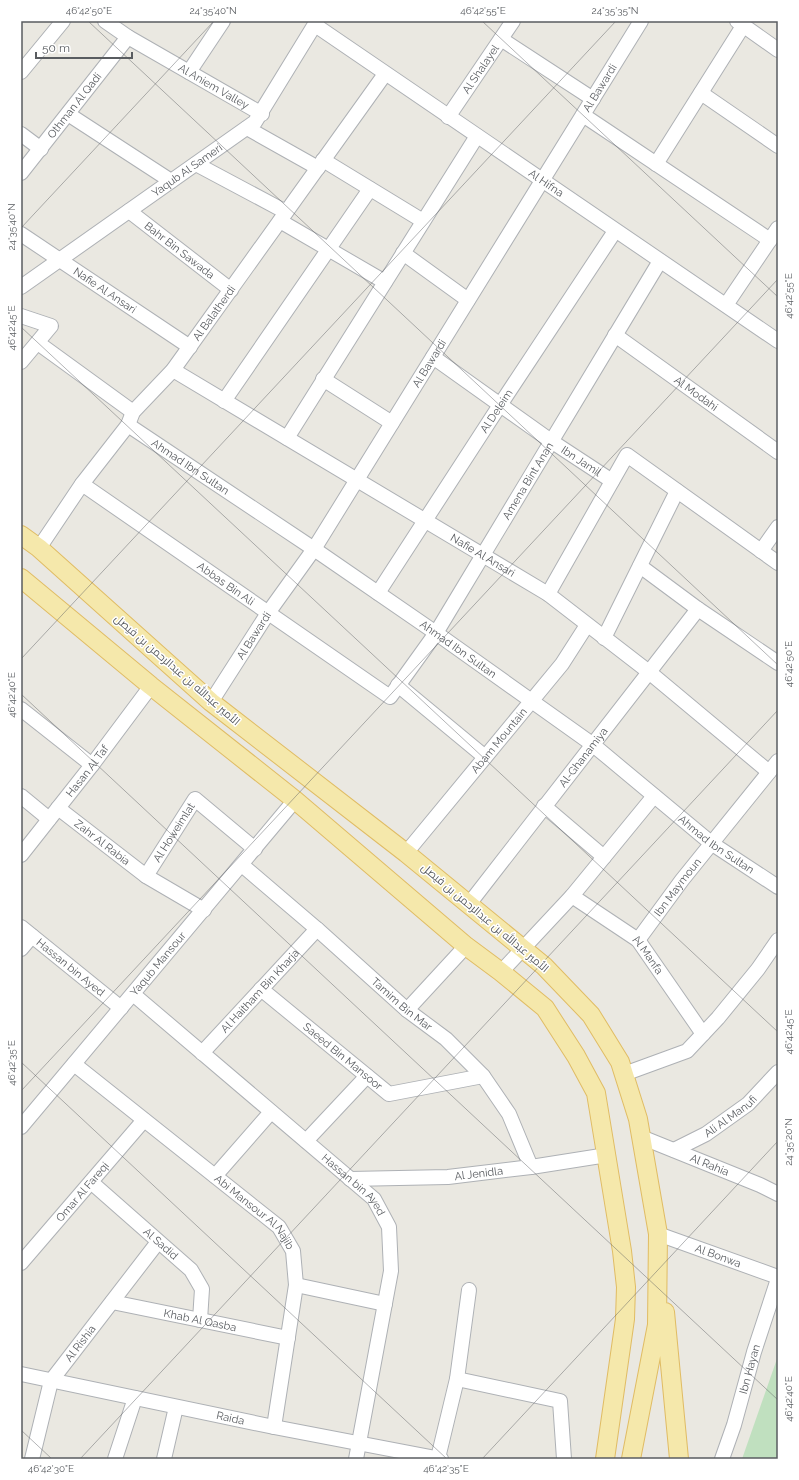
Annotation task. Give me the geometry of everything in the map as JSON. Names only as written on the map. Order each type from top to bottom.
[{"type":"main road","name":"الأمير عبدالله بن عبدالرحمن بن فيصل","points":[[21,535],[39,548],[211,702],[406,853],[523,948],[544,966],[591,1015],[620,1062],[638,1119],[658,1234],[657,1325],[631,1459]]},
{"type":"main road","points":[[21,578],[151,686],[295,800],[466,946],[545,1008],[576,1056],[596,1093],[622,1251],[626,1295],[624,1326],[605,1459]]},
{"type":"main road","points":[[658,1234],[679,1459]]},
{"type":"street","points":[[21,72],[64,21]]},
{"type":"street","points":[[189,72],[223,21]]},
{"type":"street","name":"Al Shalayel","points":[[448,117],[513,21]]},
{"type":"street","name":"Al Bawardi","points":[[211,702],[268,613],[314,549],[641,21]]},
{"type":"street","name":"Al Aniem Valley","points":[[107,22],[128,37],[262,114]]},
{"type":"street","name":"Al Hifna","points":[[316,23],[385,74],[778,341]]},
{"type":"street","name":"Yaqub Al Sameri","points":[[21,287],[256,122],[316,23]]},
{"type":"street","points":[[656,164],[701,93],[740,23],[778,50]]},
{"type":"street","name":"Othman Al Qadi","points":[[21,174],[128,37]]},
{"type":"street","points":[[501,38],[593,99]]},
{"type":"street","name":"Al Balatherdi","points":[[39,548],[82,484],[128,425],[133,412],[173,370],[190,348],[385,74]]},
{"type":"street","points":[[701,93],[778,146]]},
{"type":"street","points":[[68,114],[171,181]]},
{"type":"street","points":[[583,115],[770,240]]},
{"type":"street","name":"Al Aniem Valley","points":[[247,128],[370,189],[423,221]]},
{"type":"street","points":[[21,134],[41,149]]},
{"type":"street","points":[[286,438],[477,136]]},
{"type":"street","points":[[196,164],[283,217],[329,249],[385,282]]},
{"type":"street","points":[[224,400],[370,189]]},
{"type":"street","name":"Bahr Bin Sawada","points":[[129,211],[231,290]]},
{"type":"street","points":[[726,305],[778,228]]},
{"type":"street","name":"Al Deleim","points":[[378,592],[500,404],[616,231]]},
{"type":"street","name":"Nafie Al Ansari","points":[[21,234],[190,348]]},
{"type":"street","points":[[403,253],[468,300]]},
{"type":"street","name":"Amena Bint Anan","points":[[390,697],[436,632],[660,261]]},
{"type":"street","points":[[21,316],[51,326],[21,362]]},
{"type":"street","name":"Al Modahi","points":[[615,335],[778,452]]},
{"type":"street","points":[[38,342],[133,412]]},
{"type":"street","name":"Ibn Jamil","points":[[433,357],[551,441],[612,482]]},
{"type":"street","name":"Nafie Al Ansari","points":[[173,370],[548,594],[649,672],[769,772]]},
{"type":"street","points":[[324,379],[392,423]]},
{"type":"street","name":"Ahmad Ibn Sultan","points":[[128,425],[436,632],[592,744],[711,843],[778,887]]},
{"type":"street","name":"Ibn Jamil","points":[[548,594],[627,455],[778,562]]},
{"type":"street","name":"Abbas Bin Ali","points":[[82,484],[390,697]]},
{"type":"street","points":[[604,638],[677,491]]},
{"type":"street","points":[[761,551],[778,528]]},
{"type":"street","points":[[640,566],[698,609],[778,663]]},
{"type":"street","name":"Al-Ghanamiya","points":[[469,904],[698,609]]},
{"type":"street","name":"Abam Mountain","points":[[406,853],[562,664],[587,625]]},
{"type":"street","name":"Hasan Al Taf","points":[[21,855],[92,765],[151,686]]},
{"type":"street","points":[[398,686],[485,757]]},
{"type":"street","points":[[21,709],[92,765]]},
{"type":"street","name":"Ibn Maymoun","points":[[638,940],[682,880],[778,761]]},
{"type":"street","points":[[21,796],[50,819]]},
{"type":"street","points":[[501,972],[572,896],[654,796]]},
{"type":"street","name":"Al Howeimlat","points":[[146,876],[195,799],[255,849]]},
{"type":"street","name":"Yaqub Mansour","points":[[21,1127],[295,800]]},
{"type":"street","points":[[544,806],[604,857]]},
{"type":"street","name":"Zahr Al Rabia","points":[[58,808],[146,876]]},
{"type":"street","name":"Tamim Bin Mar","points":[[242,865],[317,929],[407,1010],[446,1039],[483,1076],[509,1114],[531,1167]]},
{"type":"street","points":[[146,876],[204,910]]},
{"type":"street","name":"Al Manfa","points":[[572,896],[638,940],[703,1034]]},
{"type":"street","name":"Al Haitham Bin Kharja","points":[[202,1053],[317,929]]},
{"type":"street","points":[[21,949],[26,931]]},
{"type":"street","name":"Hassan bin Ayed","points":[[26,931],[121,1008]]},
{"type":"street","points":[[624,1074],[687,1051],[718,1018],[758,969],[778,940]]},
{"type":"street","points":[[407,1010],[466,946]]},
{"type":"street","name":"Saeed Bin Mansoor","points":[[261,989],[389,1094],[483,1076]]},
{"type":"street","name":"Hassan bin Ayed","points":[[133,994],[374,1199],[389,1227],[391,1271],[356,1459]]},
{"type":"street","name":"Abi Mansour Al Najib","points":[[74,1064],[279,1227],[293,1252],[296,1285],[274,1427]]},
{"type":"street","name":"Ali Al Manufi","points":[[674,1150],[706,1134],[748,1104],[778,1072]]},
{"type":"street","points":[[306,1141],[367,1076]]},
{"type":"street","points":[[214,1176],[271,1112]]},
{"type":"street","name":"Omar Al Fareqi","points":[[21,1263],[144,1120]]},
{"type":"street","name":"Al Rahia","points":[[641,1137],[760,1185],[778,1194]]},
{"type":"street","name":"Al Jenidla","points":[[350,1179],[448,1177],[531,1167],[607,1155]]},
{"type":"street","name":"Al Sadid","points":[[91,1182],[191,1270],[202,1289],[200,1320]]},
{"type":"street","name":"Al Bonwa","points":[[658,1234],[778,1278]]},
{"type":"street","name":"Al Rishia","points":[[30,1458],[51,1381],[158,1242]]},
{"type":"street","name":"Ibn Hayan","points":[[722,1459],[734,1425],[754,1352],[778,1278]]},
{"type":"street","points":[[296,1285],[385,1304]]},
{"type":"street","points":[[440,1459],[457,1379],[469,1290]]},
{"type":"street","name":"Khab Al Qasba","points":[[112,1302],[288,1338]]},
{"type":"street","name":"Raida","points":[[21,1374],[274,1427],[440,1459]]},
{"type":"street","points":[[457,1379],[560,1401],[564,1459]]},
{"type":"street","points":[[115,1459],[134,1398]]},
{"type":"street","points":[[164,1459],[176,1407]]},
{"type":"green space","points":[[778,1356],[778,1459],[742,1459]]}]
